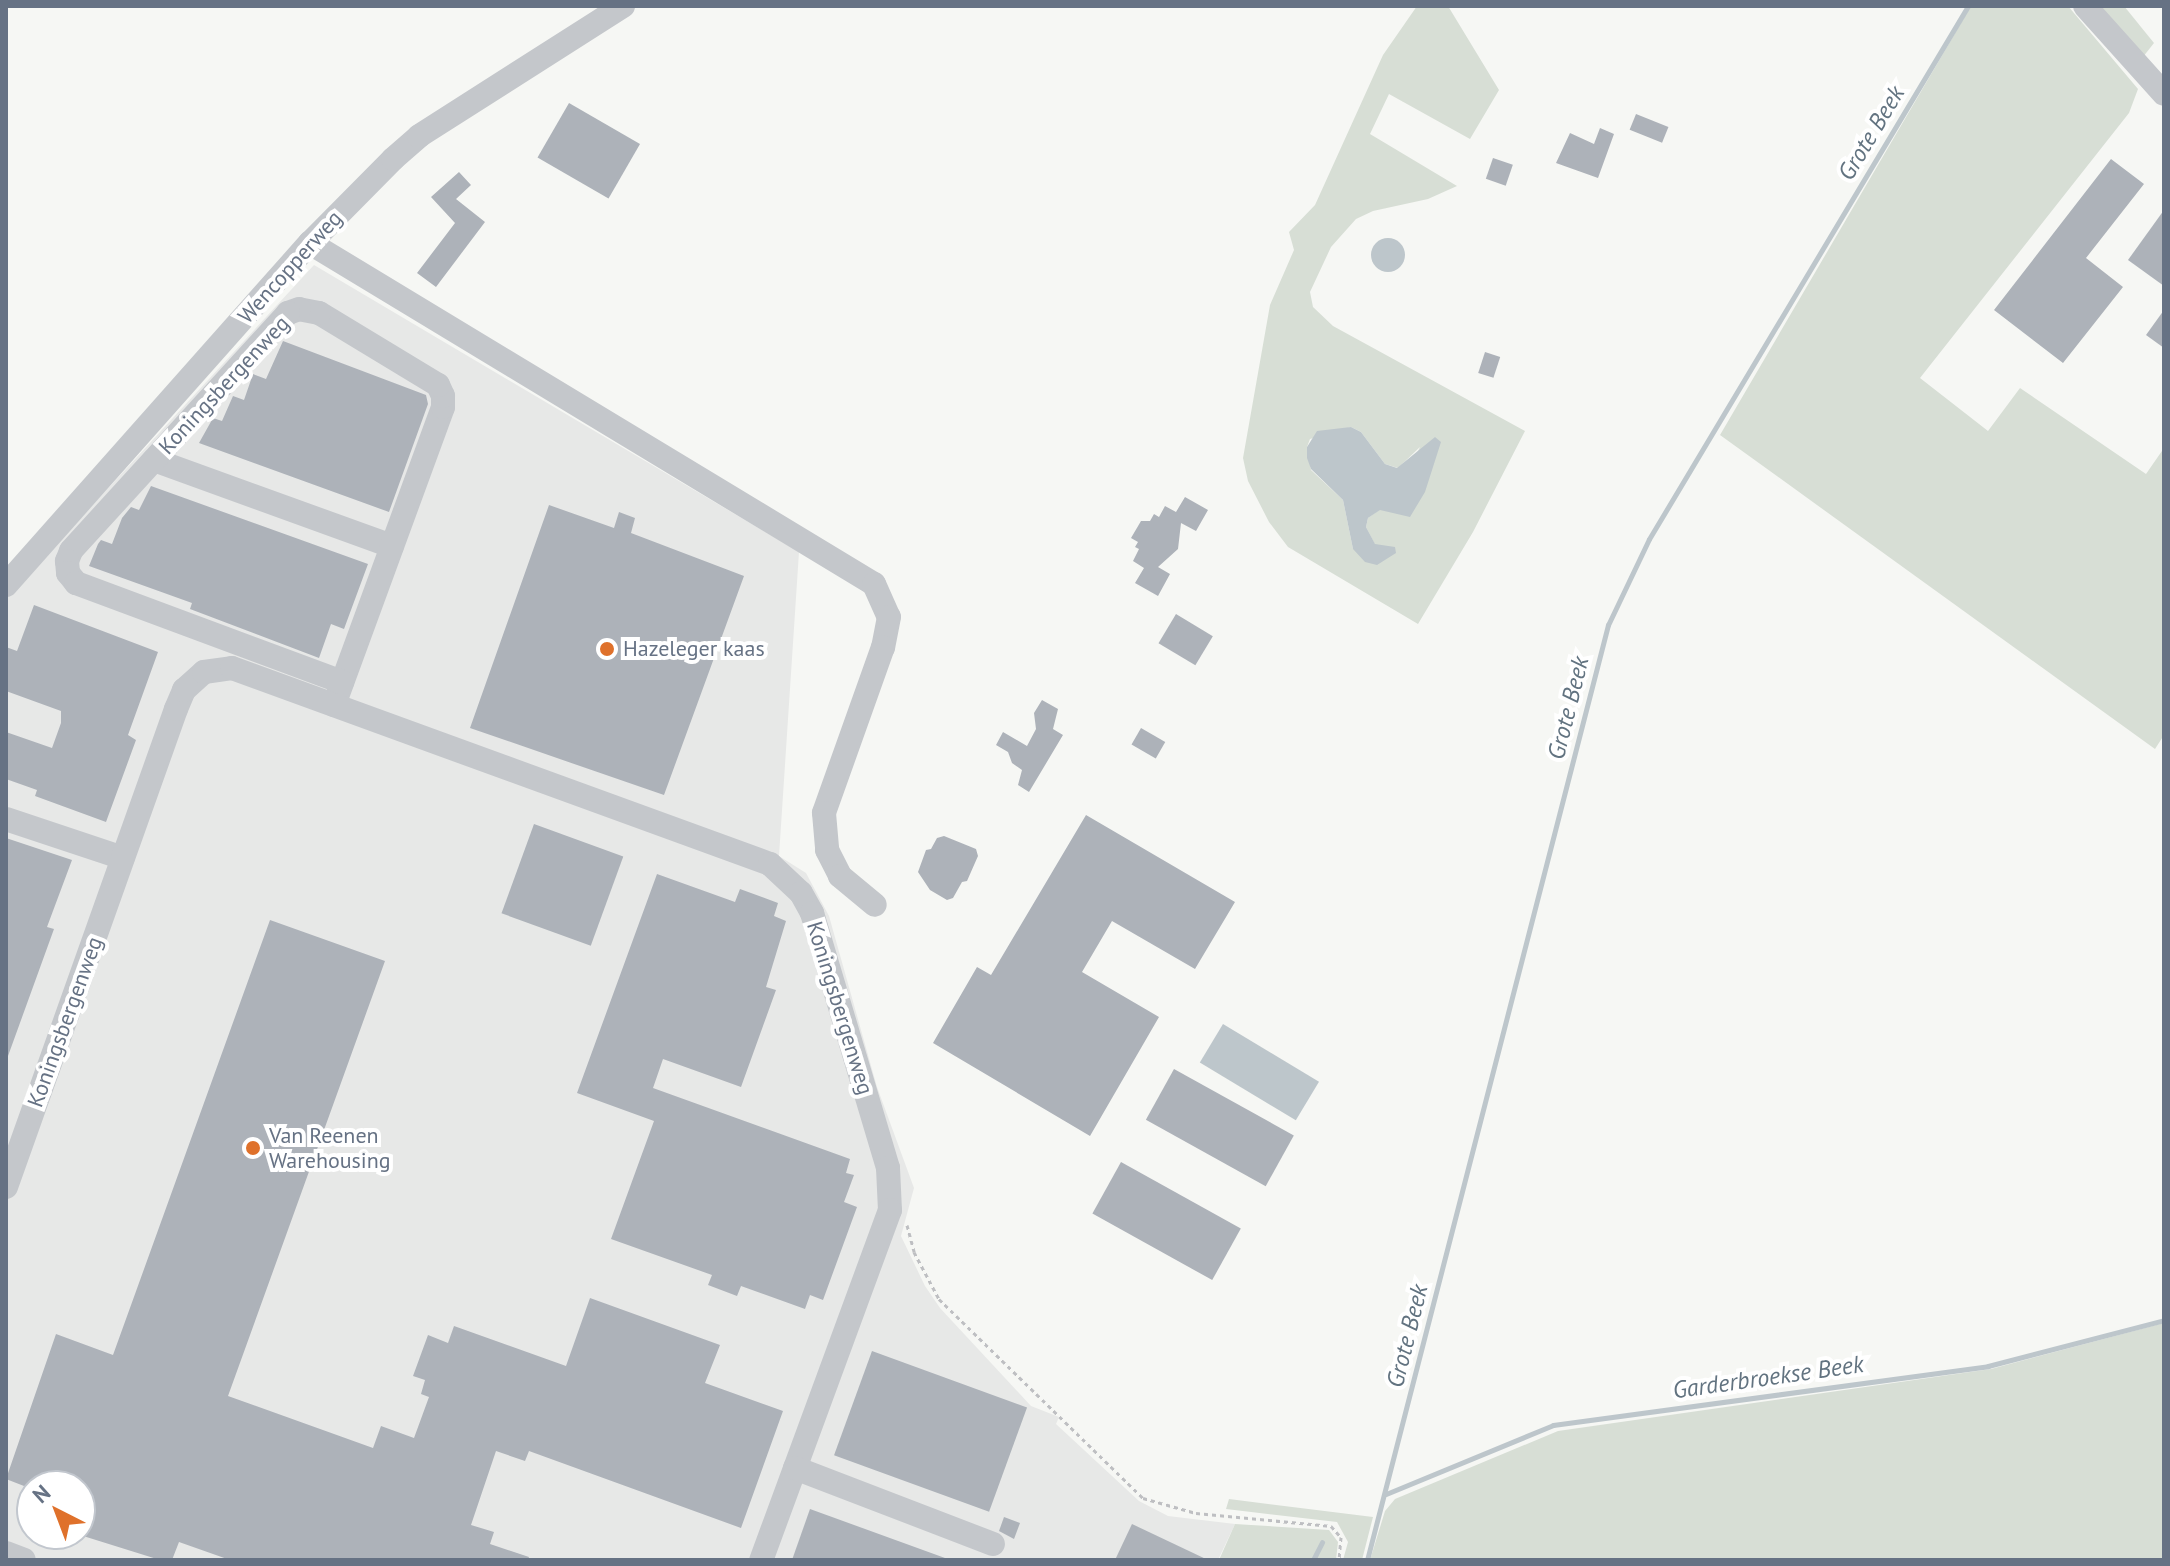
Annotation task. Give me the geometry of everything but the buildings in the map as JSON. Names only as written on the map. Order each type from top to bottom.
[{"type":"street","name":"Wencopperweg","points":[[6,585],[310,243],[419,136],[623,6]]},
{"type":"street","points":[[2085,6],[2164,94]]},
{"type":"street","points":[[310,243],[874,584],[889,617],[883,647],[824,813],[827,850],[840,876],[875,905]]},
{"type":"street","name":"Koningsbergenweg","points":[[338,693],[443,407],[443,396],[438,385],[426,377],[308,308],[288,313],[71,551],[67,561],[68,573],[76,583],[338,693],[770,864],[801,893],[818,934],[888,1168],[890,1201],[885,1226],[761,1560]]},
{"type":"street","name":"Koningsbergenweg","points":[[154,460],[392,546]]},
{"type":"street","name":"Koningsbergenweg","points":[[6,1187],[176,709],[192,681],[204,672],[232,668],[338,693]]},
{"type":"street","points":[[6,819],[123,858]]},
{"type":"street","points":[[801,893],[840,876]]},
{"type":"street","points":[[795,1468],[993,1544]]},
{"type":"street","points":[[6,1553],[24,1560]]},
{"type":"path","points":[[906,1222],[914,1252],[939,1299],[1143,1498],[1164,1507],[1196,1513],[1331,1526],[1341,1537],[1339,1560]]},
{"type":"shaded area","points":[[1417,6],[1448,6],[1499,90],[1470,139],[1389,94],[1370,134],[1457,186],[1428,199],[1373,211],[1356,219],[1331,247],[1310,292],[1313,307],[1333,326],[1525,431],[1473,532],[1418,624],[1288,547],[1269,522],[1248,481],[1243,458],[1270,305],[1294,250],[1289,232],[1315,205],[1383,55]],"holes":[[[1351,427],[1361,432],[1385,464],[1398,468],[1420,447],[1389,510],[1379,510],[1368,518],[1366,527],[1375,545],[1353,549],[1343,500],[1311,470],[1307,447],[1310,439]]]},
{"type":"shaded area","points":[[1971,6],[2068,6],[2138,89],[2129,113],[1920,378],[1988,431],[2020,388],[2146,474],[2164,448],[2164,735],[2155,749],[1720,435]]},
{"type":"shaded area","points":[[2094,6],[2124,6],[2154,43],[2139,62]]},
{"type":"shaded area","points":[[1388,238],[1400,243],[1405,255],[1400,267],[1388,272],[1376,267],[1371,255],[1376,243]]},
{"type":"shaded area","points":[[314,265],[799,552],[779,856],[806,873],[829,916],[877,1087],[914,1188],[901,1236],[925,1286],[940,1308],[1031,1406],[1059,1417],[1056,1424],[1139,1501],[1168,1516],[1235,1524],[1218,1560],[6,1560],[6,599]]},
{"type":"shaded area","points":[[1351,427],[1361,432],[1385,464],[1397,468],[1435,437],[1441,442],[1425,492],[1410,517],[1380,510],[1368,518],[1366,527],[1375,544],[1395,547],[1396,553],[1377,565],[1365,562],[1353,549],[1343,500],[1311,469],[1307,458],[1307,447],[1317,431]]},
{"type":"shaded area","points":[[1223,1024],[1319,1082],[1296,1120],[1200,1063]]},
{"type":"shaded area","points":[[2164,1323],[2164,1560],[1370,1560],[1385,1511],[1395,1499],[1558,1431],[1991,1369]]},
{"type":"shaded area","points":[[1229,1499],[1373,1517],[1362,1560],[1343,1560],[1348,1542],[1337,1522],[1226,1509]]},
{"type":"shaded area","points":[[1235,1524],[1329,1530],[1338,1542],[1336,1560],[1219,1560]]},
{"type":"waterway","name":"Grote Beek","points":[[1367,1560],[1608,625],[1649,539],[1968,6]]},
{"type":"waterway","name":"Garderbroekse Beek","points":[[1386,1494],[1553,1425],[1988,1366],[2164,1320]]},
{"type":"waterway","points":[[1313,1560],[1322,1542]]},
{"type":"place","name":"Hazeleger kaas","points":[[607,649]]},
{"type":"place","name":"Van Reenen Warehousing","points":[[253,1148]]}]
